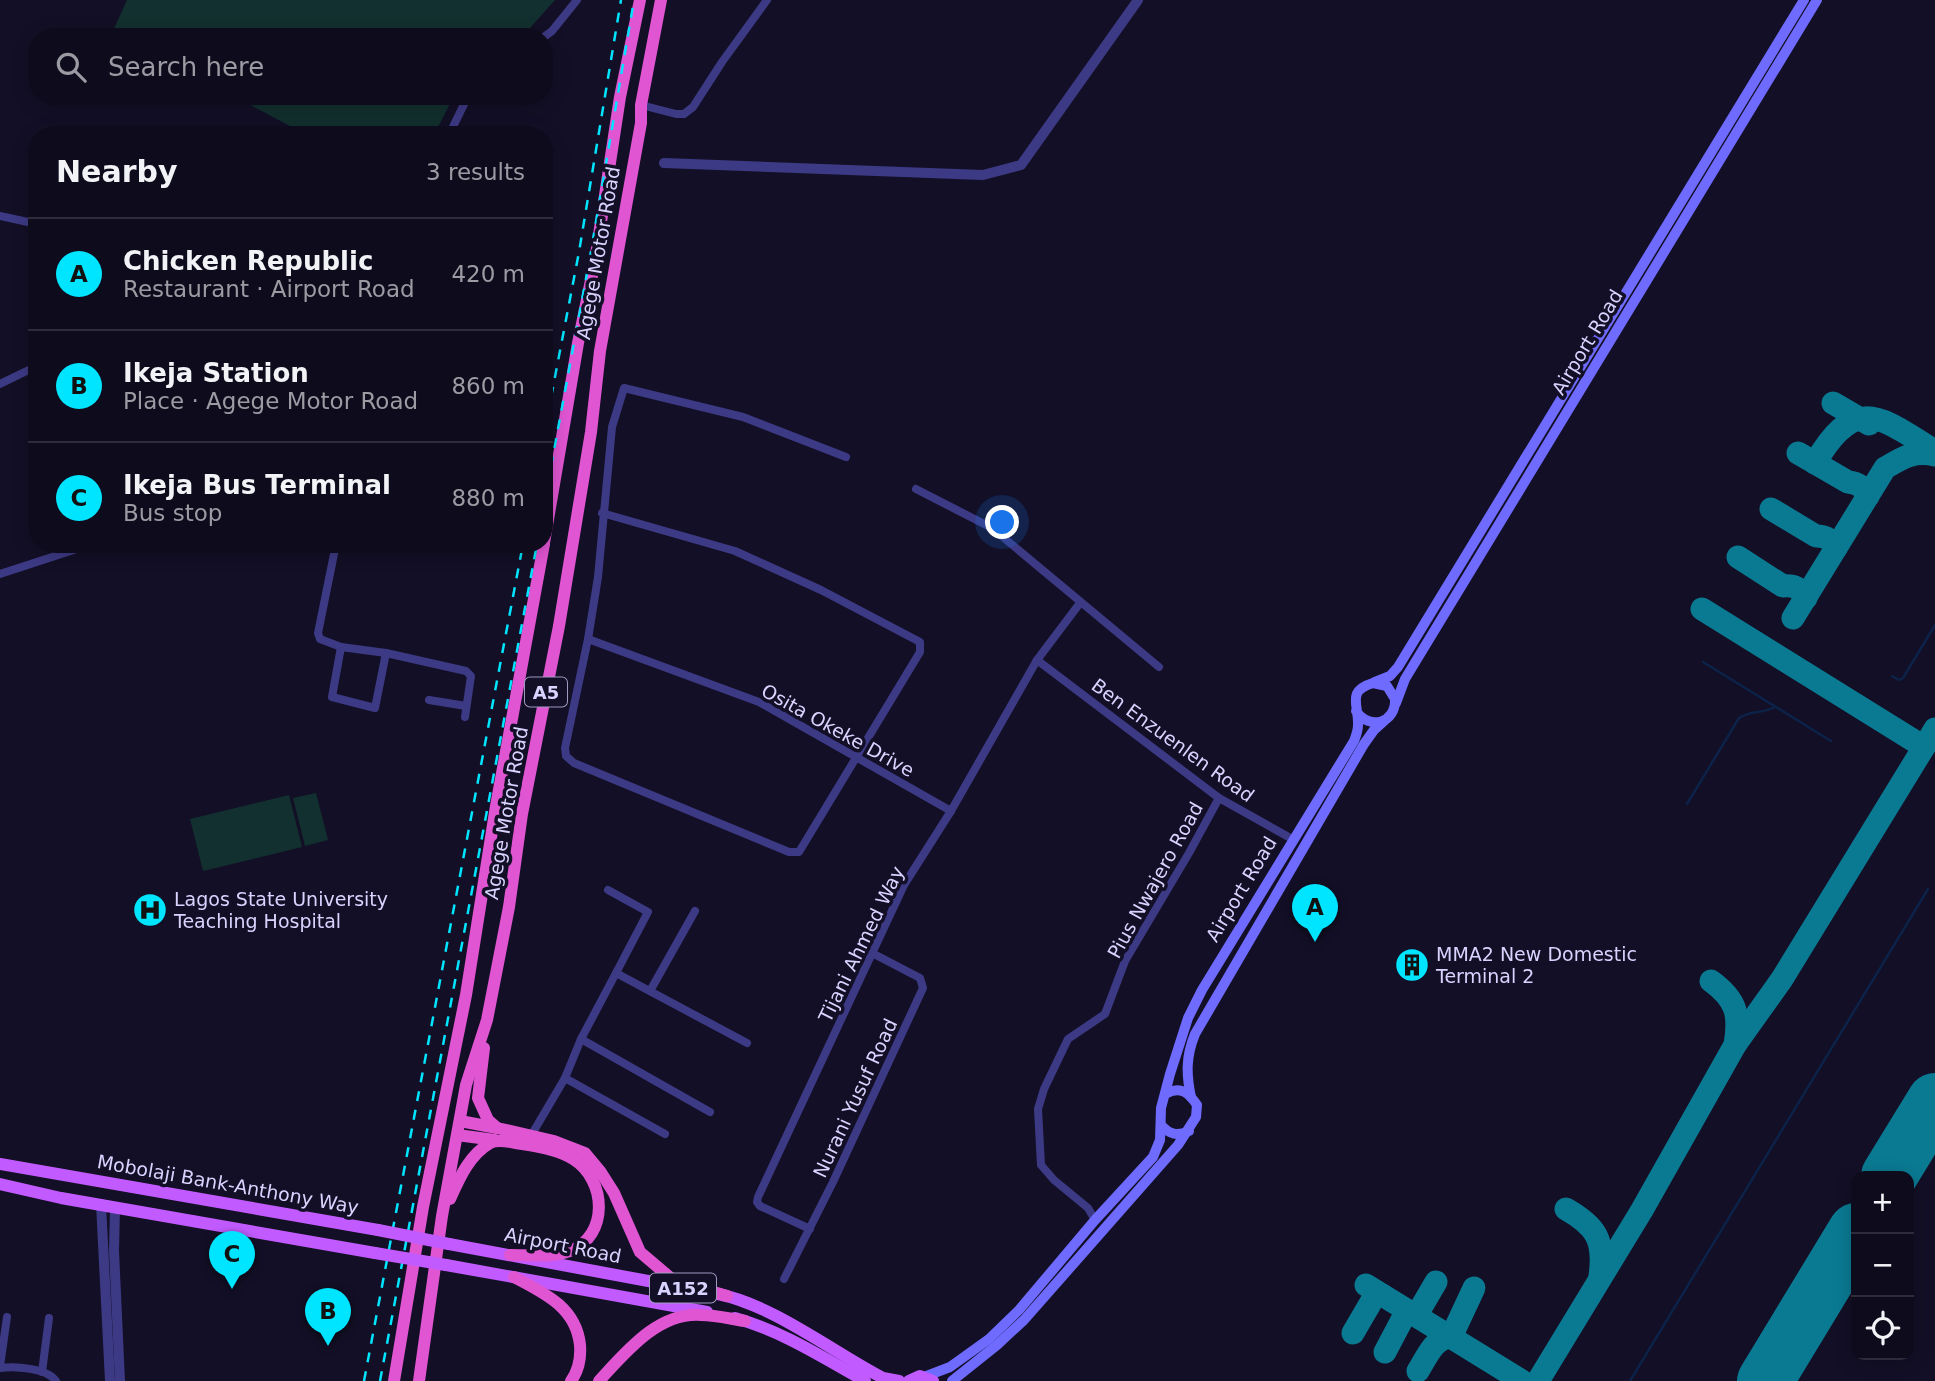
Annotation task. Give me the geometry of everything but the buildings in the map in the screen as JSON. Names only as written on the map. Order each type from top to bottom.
[{"type":"highway","name":"Agege Motor Road","points":[[553,496],[609,180],[620,97],[640,0]]},
{"type":"highway","name":"Agege Motor Road","points":[[419,1381],[442,1216],[466,1085],[487,1020],[509,907],[522,814],[559,626],[591,432],[600,351],[661,0]]},
{"type":"highway","points":[[566,427],[591,432]]},
{"type":"highway","name":"Agege Motor Road","points":[[394,1381],[423,1207],[466,995],[496,806],[542,553]]},
{"type":"highway","points":[[487,1020],[478,1098],[497,1134]]},
{"type":"highway","points":[[460,1121],[573,1159],[590,1176],[599,1198],[599,1221],[588,1238],[570,1251],[550,1255],[510,1255]]},
{"type":"highway","points":[[442,1216],[463,1171],[497,1134]]},
{"type":"highway","points":[[457,1135],[532,1135],[585,1153],[614,1193],[640,1252],[673,1280],[727,1296]]},
{"type":"highway","points":[[514,1277],[550,1296],[571,1315],[579,1333],[581,1354],[577,1373],[571,1381]]},
{"type":"highway","points":[[599,1381],[631,1346],[665,1323],[699,1314],[745,1321]]},
{"type":"highway","points":[[426,1341],[427,1381]]},
{"type":"main road","name":"Airport Road","points":[[1373,683],[1390,676],[1398,667],[1804,0]]},
{"type":"main road","name":"Airport Road","points":[[1395,706],[1405,679],[1817,0]]},
{"type":"main road","points":[[1373,683],[1387,687],[1395,699],[1395,706],[1384,721],[1377,723],[1365,720],[1356,711],[1356,696],[1366,685],[1373,683]]},
{"type":"main road","name":"Airport Road","points":[[1167,1093],[1188,1018],[1202,990],[1354,741],[1358,724],[1356,711]]},
{"type":"main road","name":"Airport Road","points":[[1191,1097],[1187,1068],[1189,1050],[1195,1034],[1364,744],[1384,721]]},
{"type":"main road","points":[[952,1381],[998,1345],[1024,1320],[1189,1131],[1196,1117],[1197,1105],[1191,1097],[1175,1089],[1167,1093],[1161,1108],[1161,1125],[1175,1135],[1189,1131]]},
{"type":"main road","name":"Airport Road","points":[[449,1244],[727,1296],[784,1321],[883,1378],[913,1380],[950,1367],[989,1339],[1019,1310],[1095,1220],[1153,1157],[1160,1140],[1161,1125]]},
{"type":"main road","name":"Mobolaji Bank-Anthony Way","points":[[0,1164],[449,1244]]},
{"type":"main road","name":"A152","points":[[0,1184],[115,1206]]},
{"type":"main road","name":"Airport Road","points":[[115,1206],[745,1321],[786,1336],[865,1381]]},
{"type":"street","points":[[553,30],[577,0]]},
{"type":"street","points":[[641,106],[676,114],[684,114],[694,107],[722,62],[767,0]]},
{"type":"street","points":[[664,163],[983,175],[1021,164],[1138,0]]},
{"type":"street","points":[[453,126],[464,105]]},
{"type":"street","points":[[0,216],[28,222]]},
{"type":"street","points":[[0,384],[28,370]]},
{"type":"street","points":[[602,513],[735,551],[821,590],[920,642],[920,652],[799,852],[789,852],[776,847],[574,763],[566,756],[565,748],[598,577],[602,513],[612,427],[624,388],[743,417],[846,457]]},
{"type":"street","points":[[916,489],[992,528],[1159,667]]},
{"type":"street","points":[[0,574],[64,553]]},
{"type":"street","points":[[334,553],[318,634],[324,642],[466,671],[471,676],[465,717]]},
{"type":"street","name":"Tijani Ahmed Way","points":[[810,1229],[760,1206],[757,1202],[904,886],[951,811],[1037,660],[1080,603]]},
{"type":"street","name":"Osita Okeke Drive","points":[[588,639],[759,702],[951,811]]},
{"type":"street","points":[[341,647],[332,698],[375,708],[386,653]]},
{"type":"street","name":"Ben Enzuenlen Road","points":[[1037,660],[1219,797],[1294,840]]},
{"type":"street","points":[[429,700],[466,706]]},
{"type":"street","name":"Pius Nwajero Road","points":[[1095,1220],[1088,1208],[1054,1180],[1041,1165],[1038,1109],[1044,1089],[1068,1039],[1105,1014],[1125,961],[1219,797]]},
{"type":"street","points":[[532,1135],[565,1078],[581,1039],[648,912],[608,890]]},
{"type":"street","points":[[650,991],[695,911]]},
{"type":"street","name":"Nurani Yusuf Road","points":[[785,1279],[923,988],[920,978],[872,953]]},
{"type":"street","points":[[616,973],[747,1042]]},
{"type":"street","points":[[581,1039],[710,1112]]},
{"type":"street","points":[[565,1078],[665,1135]]},
{"type":"street","points":[[101,1204],[110,1381]]},
{"type":"street","points":[[115,1206],[114,1251],[120,1381]]},
{"type":"street","points":[[7,1317],[0,1367],[42,1372],[52,1375],[56,1381]]},
{"type":"street","points":[[42,1372],[49,1318]]},
{"type":"green space","points":[[127,0],[555,0],[530,28],[114,28]]},
{"type":"green space","points":[[250,105],[449,105],[439,126],[290,126]]},
{"type":"green space","points":[[316,793],[328,840],[305,846],[293,798]]},
{"type":"green space","points":[[289,795],[302,847],[203,871],[190,819]]},
{"type":"waterway","points":[[1892,676],[1899,680],[1903,678],[1935,625]]},
{"type":"waterway","points":[[1703,662],[1831,741]]},
{"type":"waterway","points":[[1687,804],[1739,718],[1775,707]]},
{"type":"waterway","points":[[1630,1381],[1928,889]]},
{"type":"taxiway","points":[[1833,403],[1869,424]]},
{"type":"taxiway","points":[[1815,463],[1843,427],[1856,419],[1884,421],[1935,451]]},
{"type":"taxiway","points":[[1798,453],[1848,482],[1858,484],[1868,496]]},
{"type":"taxiway","points":[[1793,618],[1885,468],[1914,454],[1935,455]]},
{"type":"taxiway","points":[[1771,509],[1816,536],[1828,539],[1836,548]]},
{"type":"taxiway","points":[[1738,557],[1783,586],[1797,588],[1806,598]]},
{"type":"taxiway","points":[[1702,609],[1924,747]]},
{"type":"taxiway","points":[[1538,1381],[1642,1210],[1735,1045],[1782,979],[1935,729]]},
{"type":"taxiway","points":[[1711,981],[1720,988],[1735,1009],[1735,1045]]},
{"type":"taxiway","points":[[1566,1209],[1585,1222],[1596,1235],[1601,1253],[1600,1276]]},
{"type":"taxiway","points":[[1420,1318],[1419,1311],[1436,1282]]},
{"type":"taxiway","points":[[1366,1285],[1522,1381]]},
{"type":"taxiway","points":[[1452,1338],[1474,1288]]},
{"type":"taxiway","points":[[1353,1333],[1374,1297],[1382,1295]]},
{"type":"taxiway","points":[[1385,1352],[1404,1316],[1413,1314]]},
{"type":"taxiway","points":[[1418,1371],[1435,1345],[1450,1337]]},
{"type":"runway","points":[[1892,1171],[1935,1101]]},
{"type":"runway","points":[[1765,1381],[1854,1234]]},
{"type":"railway","points":[[553,387],[579,252],[621,0]]},
{"type":"railway","points":[[553,456],[634,0]]},
{"type":"railway","points":[[364,1381],[521,553]]},
{"type":"railway","points":[[380,1381],[535,553]]},
{"type":"place","name":"Lagos State University Teaching Hospital","points":[[150,910]]},
{"type":"place","name":"Chicken Republic","points":[[1315,942]]},
{"type":"place","name":"MMA2 New Domestic Terminal 2","points":[[1412,965]]},
{"type":"place","name":"Ikeja Bus Terminal","points":[[232,1289]]},
{"type":"place","name":"Ikeja Station","points":[[328,1346]]}]
